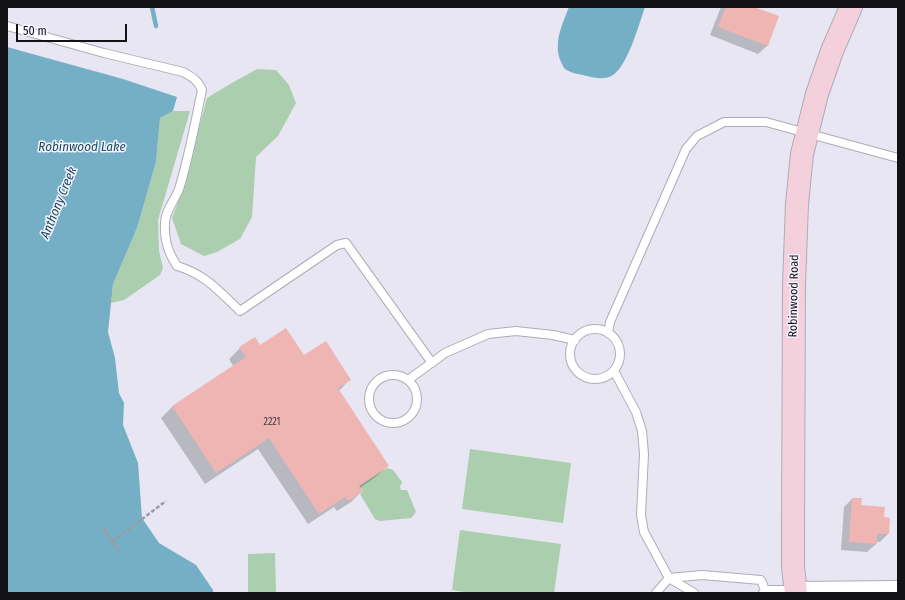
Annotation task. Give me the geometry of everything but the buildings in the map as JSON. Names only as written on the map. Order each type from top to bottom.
[{"type":"main road","name":"Robinwood Road","points":[[796,591],[793,568],[795,220],[802,154],[817,94],[832,51],[852,7]]},
{"type":"street","points":[[796,591],[898,588]]},
{"type":"lane","points":[[7,26],[183,72],[194,78],[199,84],[202,90],[191,140],[178,190],[165,221],[165,241],[169,255],[177,266],[189,270],[206,279],[240,311],[337,245],[346,243],[432,363]]},
{"type":"lane","points":[[604,332],[610,322],[686,150],[697,136],[724,122],[766,122],[898,158]]},
{"type":"lane","points":[[594,330],[604,332],[613,337],[620,350],[618,365],[614,371],[607,376],[599,379],[591,379],[576,371],[572,364],[570,355],[573,343],[586,331],[594,330]]},
{"type":"lane","points":[[408,380],[446,353],[488,334],[516,331],[553,335],[573,343]]},
{"type":"lane","points":[[614,371],[636,412],[642,431],[644,454],[641,515],[644,532],[670,578],[694,593]]},
{"type":"lane","points":[[394,375],[408,380],[416,392],[416,407],[413,413],[401,422],[386,422],[380,419],[374,413],[369,399],[374,385],[386,376],[394,375]]},
{"type":"lane","points":[[656,593],[670,578],[702,575],[761,580],[764,592],[796,591]]},
{"type":"path","points":[[113,541],[166,502]]},
{"type":"path","points":[[103,528],[121,553]]},
{"type":"green space","points":[[257,69],[276,70],[289,85],[296,103],[278,136],[256,157],[252,217],[240,239],[217,252],[204,256],[181,244],[172,218],[181,195],[207,98]]},
{"type":"green space","points":[[173,111],[190,111],[158,220],[159,251],[163,268],[160,275],[124,300],[111,303],[113,284],[137,228],[156,162],[160,118]]},
{"type":"green space","points":[[470,449],[571,463],[563,523],[462,509]]},
{"type":"green space","points":[[387,468],[393,470],[402,482],[400,487],[401,490],[407,490],[416,512],[411,518],[380,521],[375,519],[360,494],[363,491],[359,486]]},
{"type":"green space","points":[[460,530],[561,544],[554,593],[470,593],[452,590]]},
{"type":"green space","points":[[275,553],[276,593],[248,593],[248,554]]},
{"type":"water","points":[[569,7],[645,7],[628,54],[618,70],[610,77],[600,78],[571,72],[566,70],[561,62],[558,48],[559,34]]},
{"type":"water","name":"Robinwood Lake","points":[[7,47],[123,79],[177,97],[173,111],[160,118],[156,162],[137,228],[113,284],[108,332],[115,358],[119,393],[124,403],[123,425],[138,463],[142,518],[159,543],[196,565],[213,590],[213,593],[7,593]]},
{"type":"waterway","name":"Anthony Creek","points":[[152,7],[156,26]]}]
